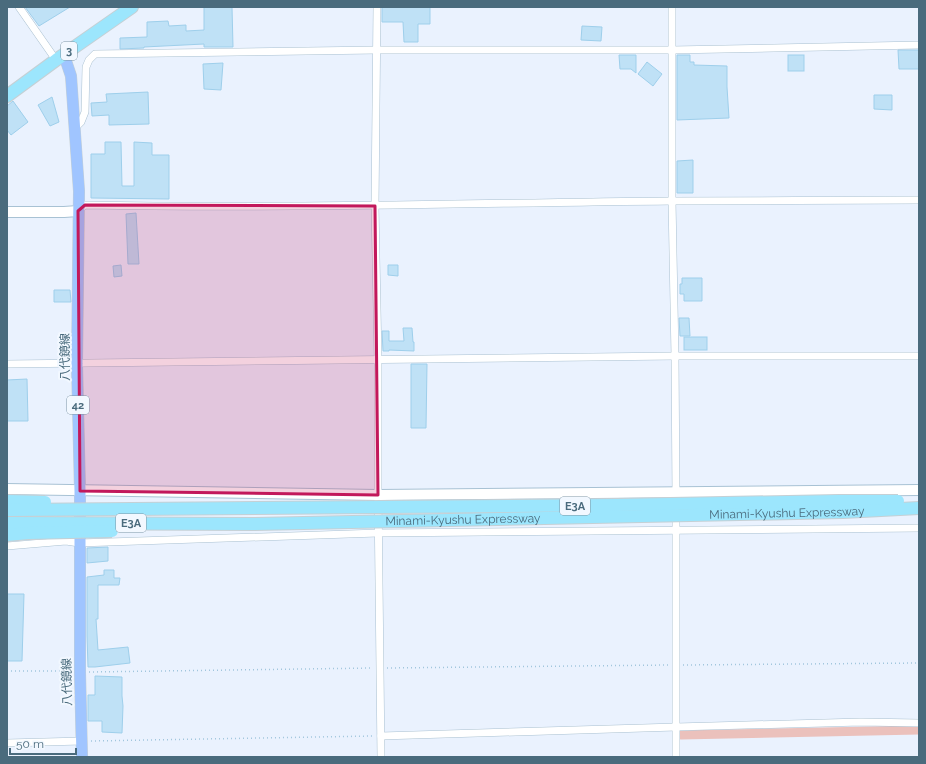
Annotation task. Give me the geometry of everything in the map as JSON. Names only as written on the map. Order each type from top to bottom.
[{"type":"highway","name":"3","points":[[7,96],[132,7]]},
{"type":"highway","points":[[7,500],[198,505],[232,508]]},
{"type":"highway","name":"Minami-Kyushu Expressway","points":[[7,510],[617,506],[839,501],[919,502]]},
{"type":"highway","name":"Minami-Kyushu Expressway","points":[[7,523],[255,524],[835,512],[919,508]]},
{"type":"highway","points":[[7,535],[210,529],[255,524]]},
{"type":"main road","name":"八代鏡線","points":[[60,58],[71,76],[79,191],[77,364],[80,491],[80,672],[82,757]]},
{"type":"street","points":[[19,7],[60,58]]},
{"type":"street","points":[[377,7],[375,206],[378,360],[380,757]]},
{"type":"street","points":[[672,7],[672,201],[676,492],[676,757]]},
{"type":"street","points":[[75,128],[81,122],[85,112],[86,67],[89,60],[95,54],[377,50],[672,50],[919,45]]},
{"type":"street","points":[[7,212],[78,211],[85,205],[375,206],[672,201],[919,200]]},
{"type":"street","points":[[7,364],[675,356],[919,356]]},
{"type":"street","points":[[7,489],[378,494],[919,490]]},
{"type":"street","points":[[7,546],[66,541],[80,543],[378,533],[919,528]]},
{"type":"street","points":[[381,740],[676,727],[853,722],[919,723]]},
{"type":"street","points":[[7,743],[82,741]]},
{"type":"path","points":[[7,671],[80,672],[919,663]]},
{"type":"path","points":[[82,741],[381,740]]},
{"type":"highlighted area","points":[[85,205],[375,206],[378,495],[80,491],[78,211]]},
{"type":"building","points":[[25,7],[70,7],[39,26]]},
{"type":"building","points":[[204,7],[232,7],[233,47],[204,47],[204,44],[120,49],[120,38],[147,37],[147,22],[168,21],[169,26],[186,25],[186,31],[204,30]]},
{"type":"building","points":[[382,7],[430,7],[430,24],[418,24],[418,42],[404,42],[403,22],[382,22]]},
{"type":"building","points":[[582,26],[602,27],[601,41],[581,40]]},
{"type":"building","points":[[898,50],[919,50],[919,69],[899,69]]},
{"type":"building","points":[[619,55],[636,55],[636,73],[631,69],[620,69]]},
{"type":"building","points":[[677,55],[690,55],[690,62],[694,62],[694,65],[727,66],[729,118],[677,120]]},
{"type":"building","points":[[788,55],[804,55],[804,71],[788,71]]},
{"type":"building","points":[[647,62],[662,74],[653,86],[638,74]]},
{"type":"building","points":[[223,63],[221,90],[204,89],[203,64]]},
{"type":"building","points":[[148,92],[149,124],[109,125],[109,115],[92,116],[91,103],[107,102],[106,94]]},
{"type":"building","points":[[874,95],[892,95],[892,110],[874,109]]},
{"type":"building","points":[[52,97],[59,122],[50,126],[38,105]]},
{"type":"building","points":[[13,101],[28,122],[11,135],[7,130],[7,106]]},
{"type":"building","points":[[105,142],[121,142],[122,186],[134,186],[134,142],[152,143],[152,155],[169,155],[169,199],[91,198],[91,154],[105,154]]},
{"type":"building","points":[[693,160],[693,193],[677,193],[677,161]]},
{"type":"building","points":[[136,213],[139,264],[128,264],[126,214]]},
{"type":"building","points":[[121,265],[122,276],[114,277],[113,266]]},
{"type":"building","points":[[388,265],[398,265],[398,276],[388,275]]},
{"type":"building","points":[[682,278],[702,278],[702,301],[684,301],[684,294],[680,294],[680,284],[682,284]]},
{"type":"building","points":[[54,290],[70,290],[71,302],[54,302]]},
{"type":"building","points":[[679,318],[689,318],[690,336],[680,336]]},
{"type":"building","points":[[403,328],[412,328],[414,351],[383,351],[382,331],[389,331],[389,341],[404,341]]},
{"type":"building","points":[[684,337],[707,337],[707,350],[684,350]]},
{"type":"building","points":[[411,364],[427,364],[426,428],[411,428]]},
{"type":"building","points":[[27,379],[28,421],[7,421],[7,380]]},
{"type":"building","points":[[108,547],[108,561],[87,563],[87,548]]},
{"type":"building","points":[[104,570],[114,570],[114,578],[120,578],[119,585],[98,585],[98,619],[96,619],[98,650],[128,647],[130,663],[88,667],[87,577],[104,575]]},
{"type":"building","points":[[7,594],[24,594],[22,661],[7,661]]},
{"type":"building","points":[[95,676],[122,677],[122,733],[102,732],[102,721],[88,721],[88,695],[95,695]]},
{"type":"waterway","points":[[681,735],[919,730]]}]
